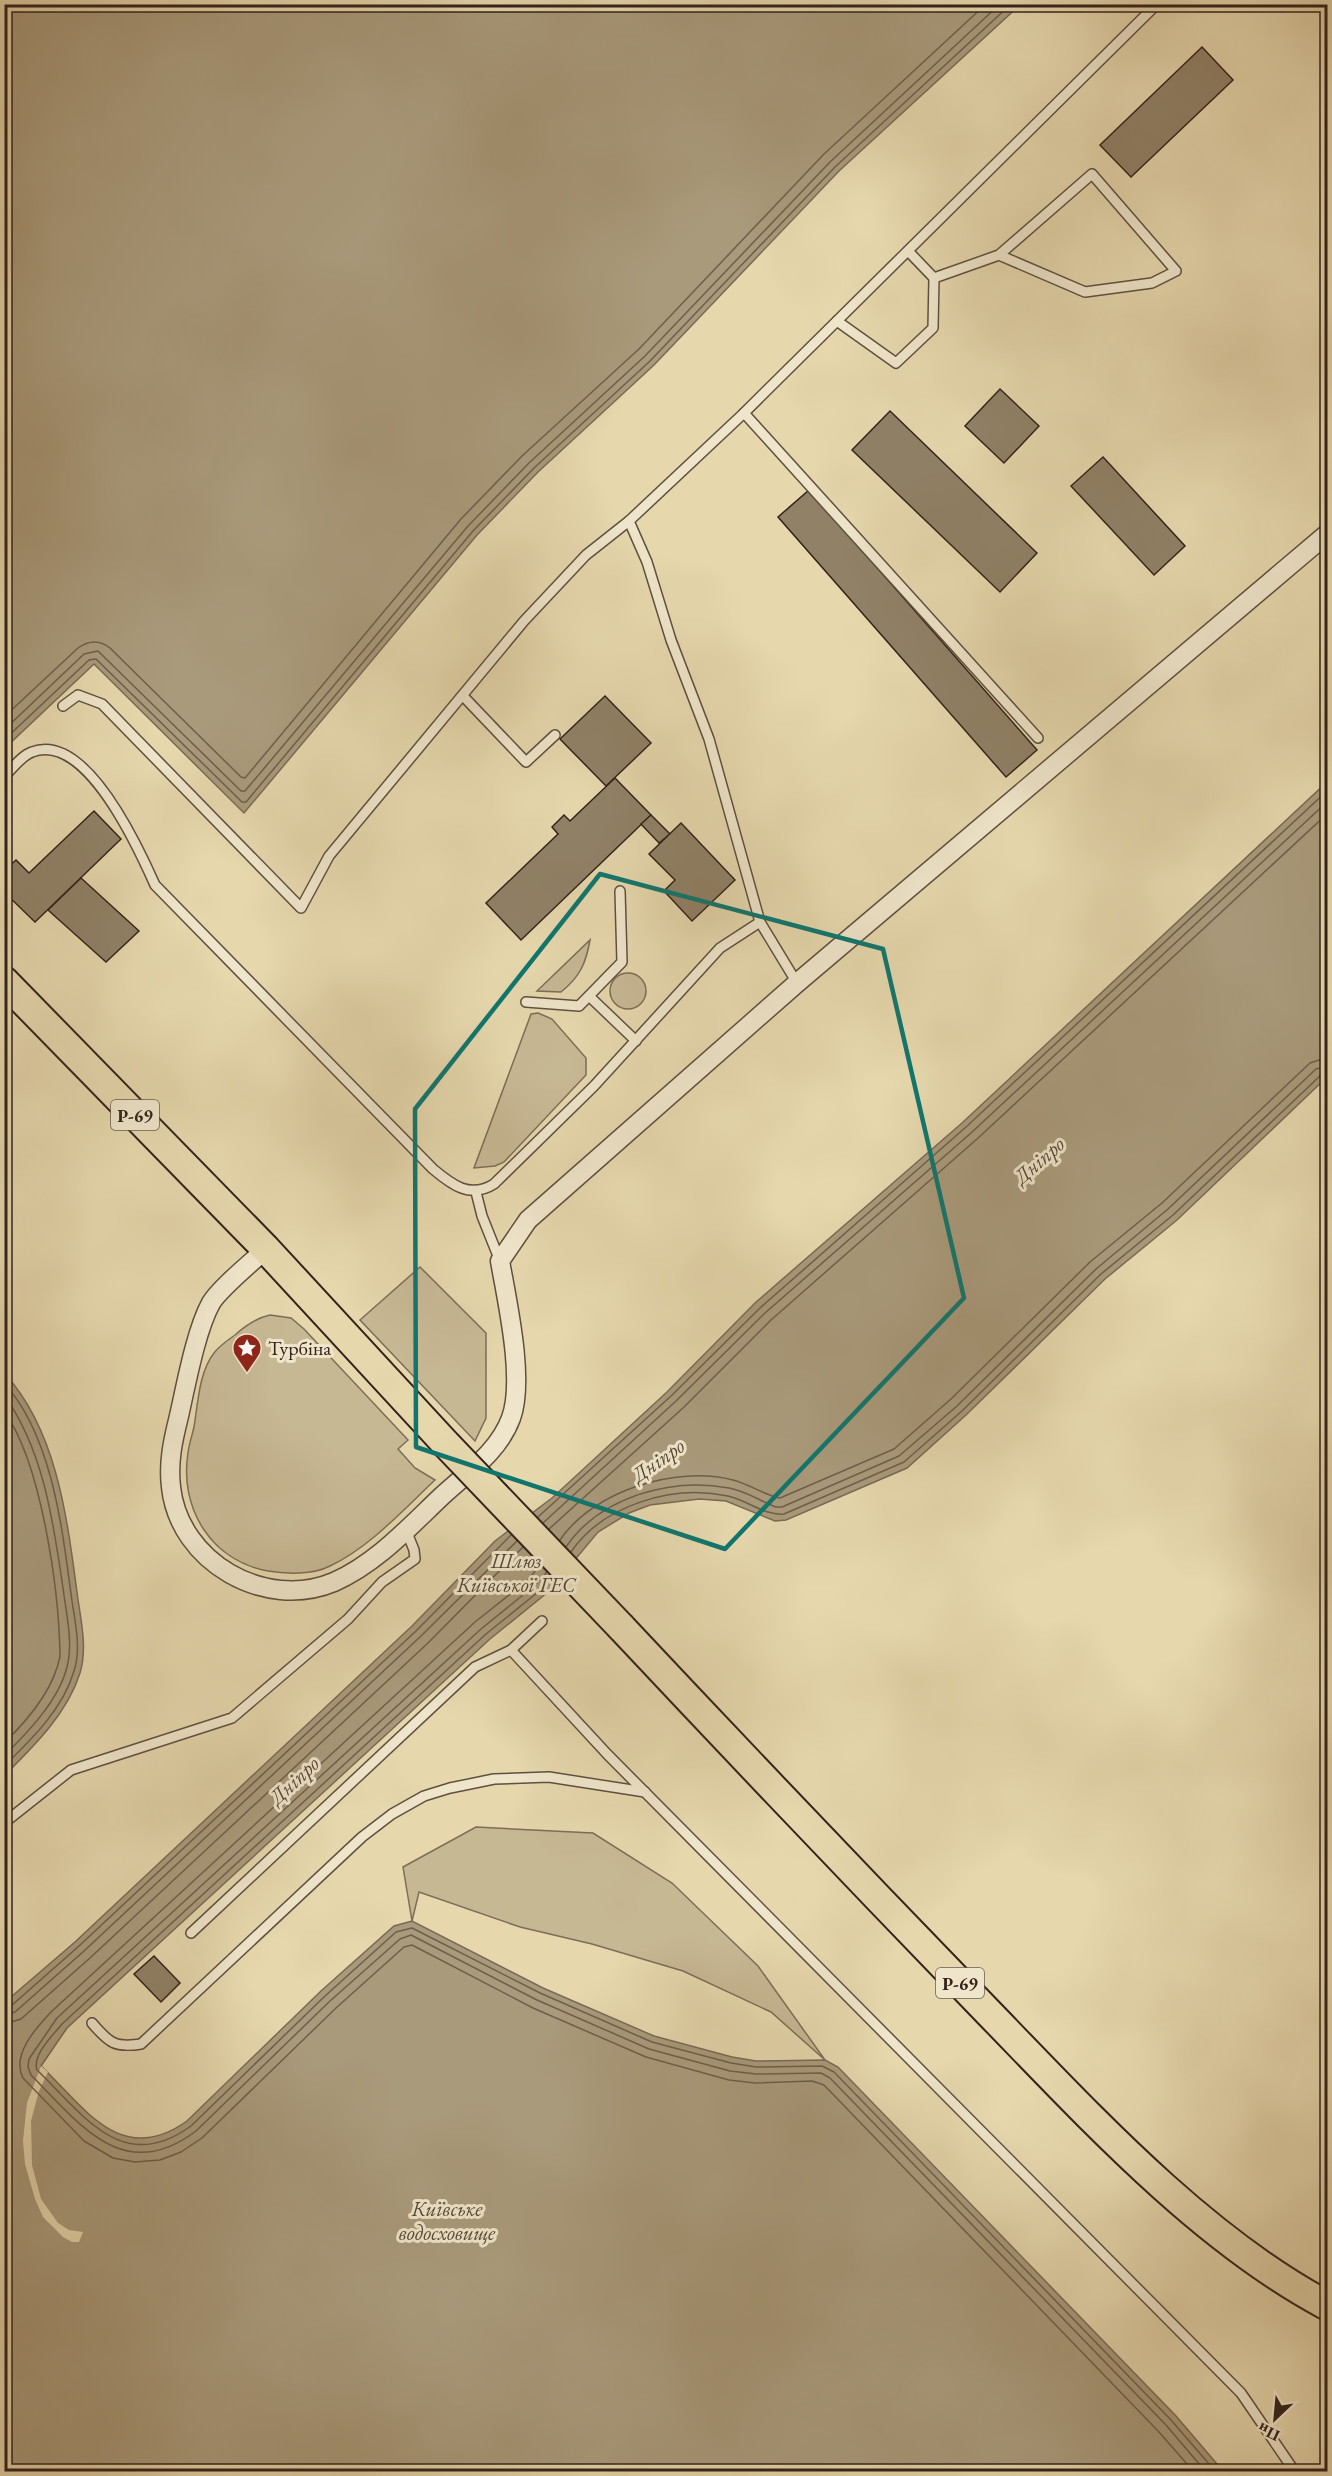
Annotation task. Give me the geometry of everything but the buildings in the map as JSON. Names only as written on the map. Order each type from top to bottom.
[{"type":"main road","name":"Р-69","points":[[4,981],[266,1249],[446,1444],[850,1870],[1129,2153],[1204,2221],[1256,2260],[1328,2306]]},
{"type":"street","points":[[266,1249],[211,1302],[193,1356],[170,1457],[171,1489],[179,1519],[197,1548],[221,1570],[249,1583],[277,1590],[304,1589],[334,1582],[381,1553],[497,1445],[512,1416],[516,1377],[500,1261],[528,1220],[797,983],[1328,533]]},
{"type":"lane","points":[[63,706],[78,695],[102,704],[301,908],[329,856],[558,582],[629,521],[744,413],[1157,4]]},
{"type":"lane","points":[[934,278],[999,255],[1092,174],[1176,271],[1152,283],[1084,292],[999,255]]},
{"type":"lane","points":[[837,321],[896,363],[933,328],[934,278],[908,251]]},
{"type":"lane","points":[[744,413],[1038,738]]},
{"type":"lane","points":[[629,521],[647,562],[671,640],[709,739],[760,922],[797,983]]},
{"type":"lane","points":[[464,697],[526,762],[555,735]]},
{"type":"lane","points":[[4,777],[33,751],[53,752],[74,761],[108,795],[131,832],[155,885],[433,1169],[450,1184],[476,1192],[494,1184],[594,1086],[720,948],[760,922]]},
{"type":"lane","points":[[526,1002],[579,1006],[622,962],[620,891]]},
{"type":"lane","points":[[589,996],[636,1041]]},
{"type":"lane","points":[[476,1192],[482,1216],[500,1261]]},
{"type":"lane","points":[[4,1822],[71,1770],[232,1718],[348,1619],[382,1582],[414,1559],[414,1550],[406,1530]]},
{"type":"lane","points":[[190,1933],[475,1667],[511,1650],[542,1621]]},
{"type":"lane","points":[[511,1650],[645,1792],[1241,2393],[1295,2472]]},
{"type":"lane","points":[[92,2023],[106,2039],[122,2047],[141,2044],[362,1837],[392,1814],[424,1796],[495,1779],[549,1777],[645,1792]]},
{"type":"highlighted area","points":[[600,874],[883,949],[964,1298],[725,1549],[416,1447],[415,1109]]},
{"type":"shaded area","points":[[590,940],[581,969],[568,986],[561,992],[537,991]]},
{"type":"shaded area","points":[[628,973],[641,978],[646,991],[641,1004],[628,1009],[615,1004],[610,991],[615,978]]},
{"type":"shaded area","points":[[538,1013],[552,1019],[586,1058],[586,1075],[504,1162],[495,1166],[474,1168],[531,1014]]},
{"type":"shaded area","points":[[420,1267],[486,1333],[486,1418],[475,1441],[360,1320]]},
{"type":"shaded area","points":[[270,1315],[291,1318],[304,1329],[408,1440],[398,1449],[415,1468],[435,1480],[386,1527],[359,1549],[330,1566],[308,1572],[268,1571],[248,1565],[231,1556],[216,1544],[204,1529],[189,1494],[188,1453],[205,1369],[221,1346],[251,1323]]},
{"type":"shaded area","points":[[476,1827],[593,1833],[672,1883],[758,1966],[825,2060],[771,2012],[683,1971],[592,1944],[520,1927],[419,1892],[412,1921],[403,1867]]},
{"type":"water","points":[[5,4],[1020,5],[839,171],[654,365],[538,472],[477,535],[244,813],[94,664],[5,748]]},
{"type":"water","name":"Київське водосховище","points":[[1327,782],[1327,1077],[1177,1220],[1105,1279],[966,1415],[907,1468],[786,1520],[775,1521],[726,1501],[699,1499],[650,1505],[629,1513],[598,1532],[548,1592],[490,1639],[67,2028],[41,2066],[73,2099],[106,2127],[123,2135],[143,2138],[164,2134],[187,2121],[321,1991],[394,1926],[412,1921],[543,1988],[654,2036],[732,2057],[756,2061],[825,2060],[838,2067],[1176,2416],[1223,2471],[5,2471],[4,2003],[75,1942],[412,1626],[495,1541],[552,1498],[667,1392],[755,1303],[962,1123]]},
{"type":"water","points":[[5,1374],[23,1397],[37,1422],[57,1477],[69,1535],[83,1653],[80,1673],[67,1702],[27,1753],[5,1775]]},
{"type":"pier","points":[[41,2066],[48,2072],[39,2091],[31,2121],[32,2165],[41,2199],[58,2223],[69,2230],[83,2232],[79,2242],[72,2242],[63,2237],[43,2217],[25,2164],[23,2141],[27,2103]]},
{"type":"place","name":"Турбіна","points":[[247,1374]]},
{"type":"water label","name":"Дніпро","points":[[1039,1160]]},
{"type":"water label","name":"Дніпро","points":[[658,1460]]},
{"type":"water label","name":"Шлюз Київської ГЕС","points":[[516,1572]]},
{"type":"water label","name":"Дніпро","points":[[294,1780]]}]
